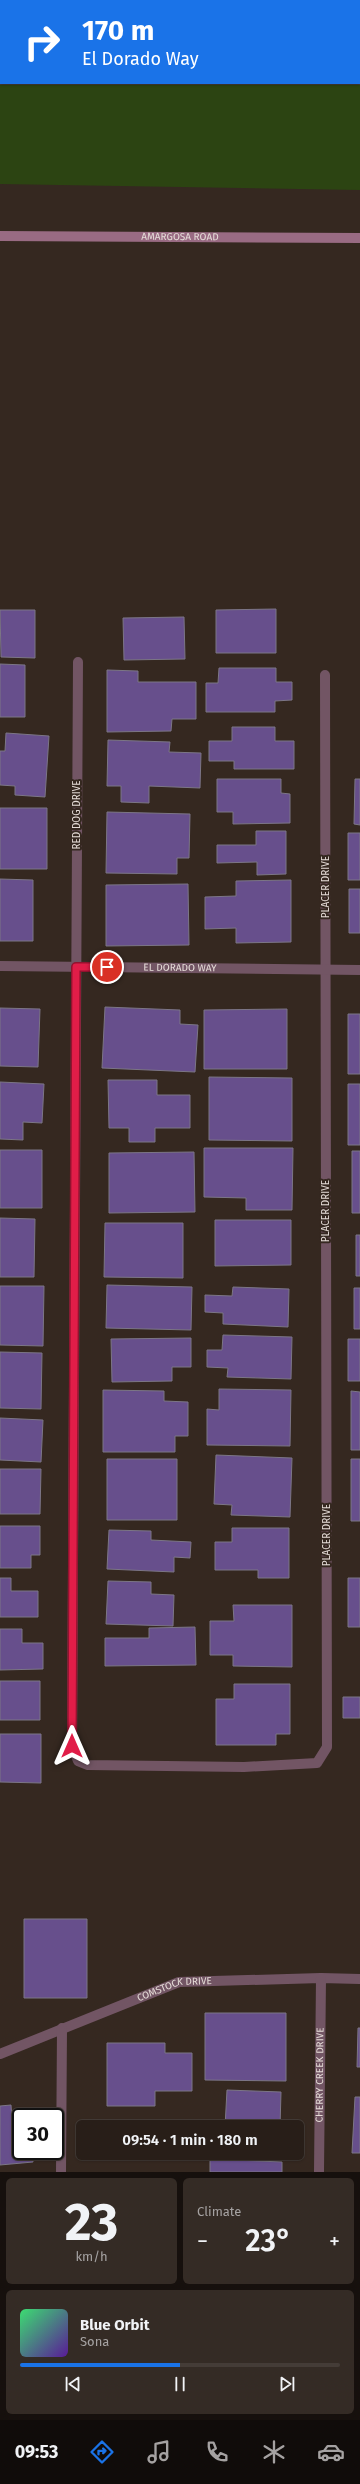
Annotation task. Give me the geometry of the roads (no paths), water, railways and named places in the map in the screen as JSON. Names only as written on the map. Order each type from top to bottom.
[{"type":"main road","name":"AMARGOSA ROAD","points":[[0,236],[360,238]]},
{"type":"street","name":"RED DOG DRIVE","points":[[78,662],[72,1746],[78,1761],[88,1765],[244,1767],[317,1763],[327,1747]]},
{"type":"street","name":"PLACER DRIVE","points":[[325,675],[327,1747]]},
{"type":"street","name":"EL DORADO WAY","points":[[0,966],[326,968],[360,970]]},
{"type":"street","name":"COMSTOCK DRIVE","points":[[0,2054],[179,1982],[321,1978],[360,1979]]},
{"type":"street","name":"CHERRY CREEK DRIVE","points":[[320,2172],[321,1978]]},
{"type":"street","points":[[61,2172],[62,2028]]}]
